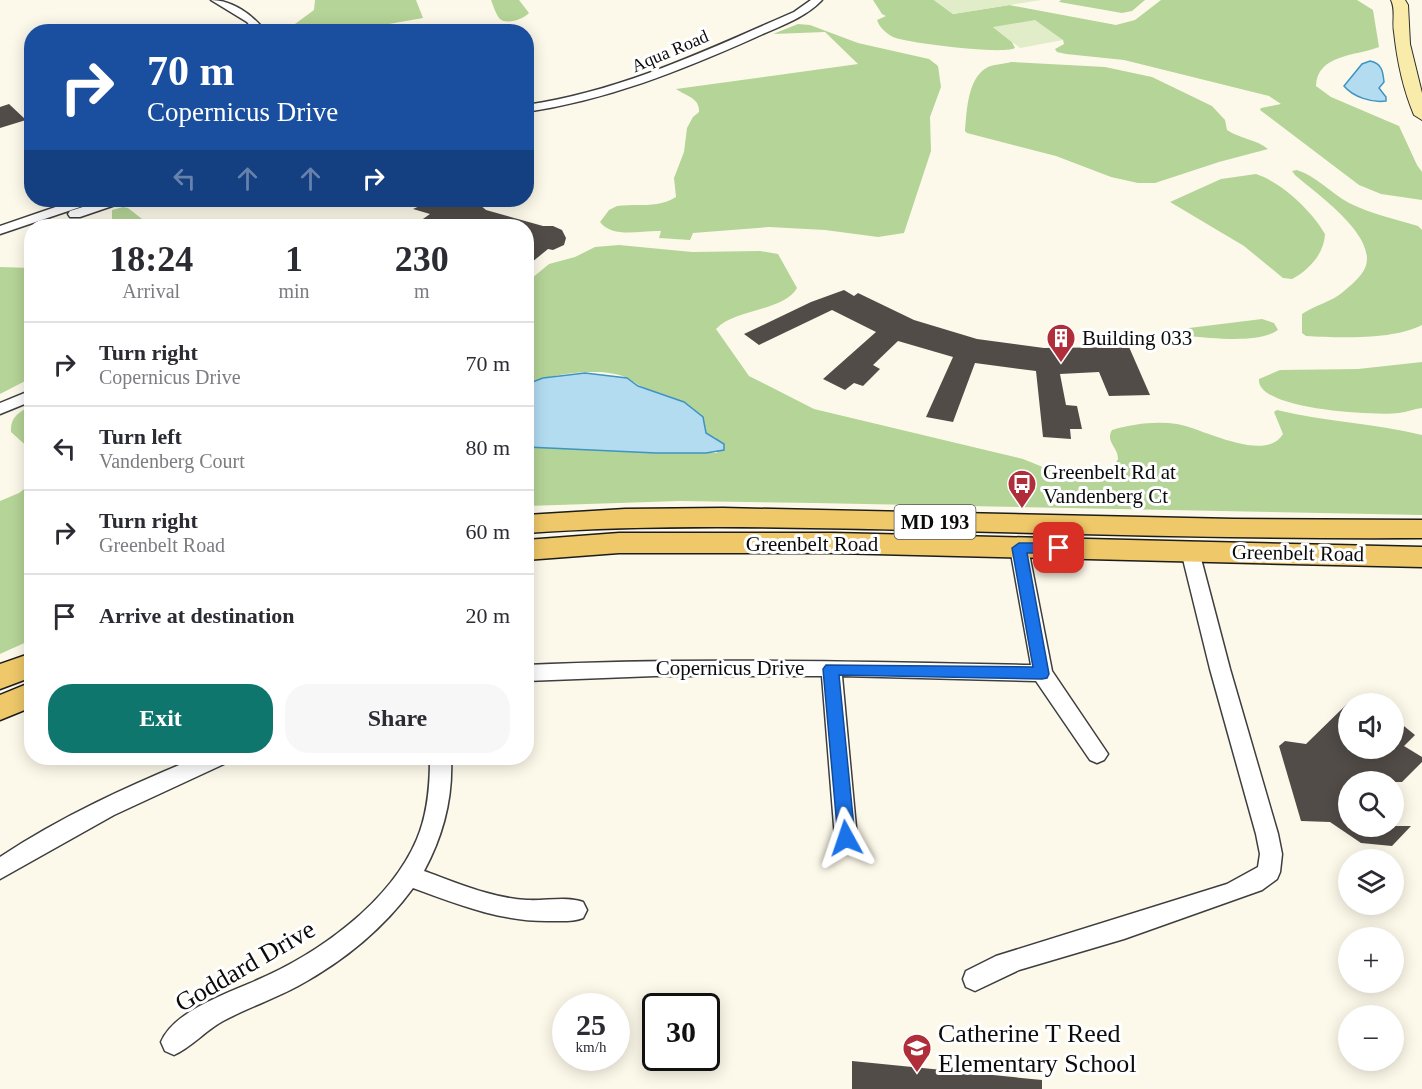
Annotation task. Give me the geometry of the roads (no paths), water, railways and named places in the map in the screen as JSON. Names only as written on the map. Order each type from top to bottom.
[{"type":"main road","points":[[1398,0],[1400,23],[1422,115]]},
{"type":"main road","name":"Greenbelt Road","points":[[534,523],[621,518],[737,517],[1422,530]]},
{"type":"main road","name":"Greenbelt Road","points":[[534,549],[619,543],[834,543],[1422,557]]},
{"type":"main road","points":[[0,677],[24,667]]},
{"type":"main road","points":[[0,708],[24,698]]},
{"type":"street","points":[[216,0],[254,24]]},
{"type":"street","name":"Aqua Road","points":[[534,99],[563,95],[612,82],[816,0]]},
{"type":"street","name":"Aqua Road","points":[[534,108],[588,99],[641,82],[798,14],[816,0]]},
{"type":"street","points":[[228,7],[236,24]]},
{"type":"street","points":[[50,219],[73,207]]},
{"type":"street","points":[[57,219],[94,207]]},
{"type":"street","points":[[0,230],[24,227]]},
{"type":"street","points":[[0,242],[24,231]]},
{"type":"street","points":[[0,409],[24,398]]},
{"type":"street","points":[[1019,548],[1042,674],[1098,754]]},
{"type":"street","points":[[975,980],[988,971],[1018,959],[1150,921],[1241,888],[1263,878],[1269,872],[1271,854],[1267,834],[1223,681],[1190,551]]},
{"type":"street","name":"Copernicus Drive","points":[[534,674],[625,668],[831,669],[1042,674]]},
{"type":"street","points":[[831,669],[846,838]]},
{"type":"street","points":[[0,869],[51,836],[101,809],[201,765]]},
{"type":"street","name":"Goddard Drive","points":[[174,1042],[199,1020],[291,977],[341,945],[370,918],[408,876],[426,845],[440,794],[441,765]]},
{"type":"street","points":[[408,876],[486,903],[527,911],[575,910]]},
{"type":"water","points":[[1370,61],[1381,68],[1384,82],[1379,88],[1386,97],[1386,101],[1363,98],[1344,86],[1362,64]]},
{"type":"water","points":[[585,373],[627,378],[638,386],[684,402],[703,417],[706,433],[724,444],[724,450],[706,453],[656,453],[534,447],[534,381],[543,378]]},
{"type":"place","name":"Building 033","points":[[1061,364]]},
{"type":"place","name":"Greenbelt Rd at Vandenberg Ct","points":[[1022,510]]},
{"type":"place","name":"Catherine T Reed Elementary School","points":[[917,1074]]}]
